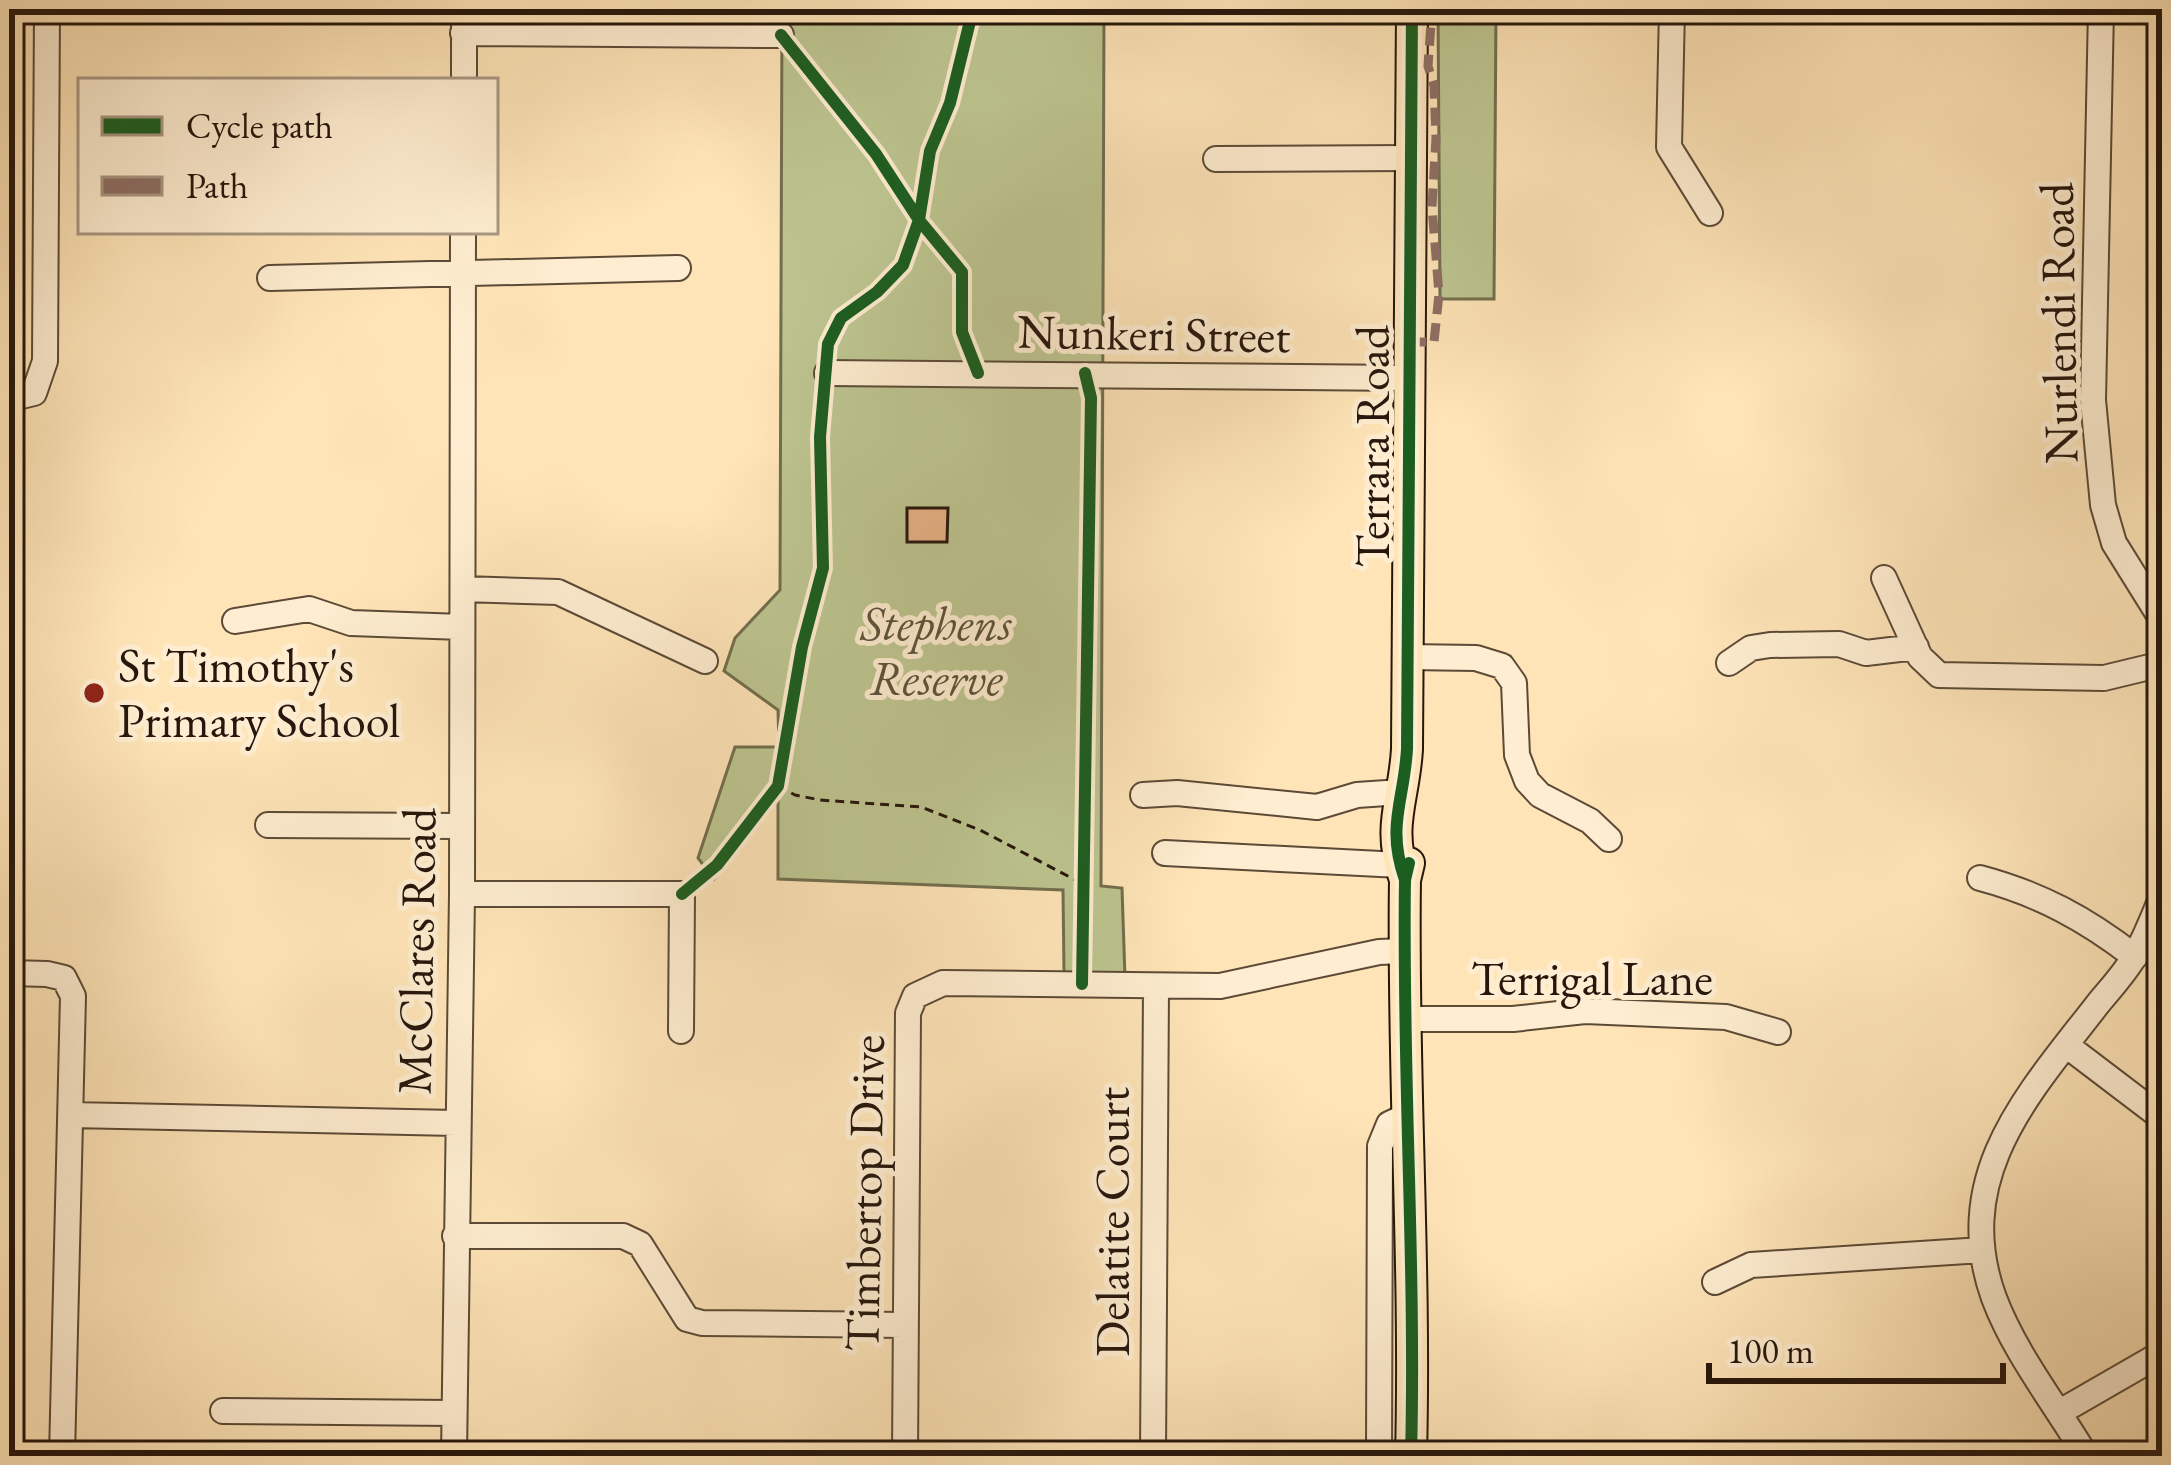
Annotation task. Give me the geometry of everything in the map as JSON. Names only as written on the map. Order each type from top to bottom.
[{"type":"main road","name":"Terrara Road","points":[[1412,9],[1405,789],[1415,836],[1405,870],[1404,951],[1412,1456]]},
{"type":"street","points":[[9,399],[34,393],[44,361],[47,9]]},
{"type":"street","points":[[1672,9],[1669,147],[1710,213]]},
{"type":"street","name":"Nurlendi Road","points":[[2101,9],[2092,400],[2103,505],[2114,543],[2151,582],[2162,620]]},
{"type":"street","points":[[464,78],[464,21],[781,35]]},
{"type":"street","points":[[1216,159],[1409,158]]},
{"type":"street","name":"McClares Road","points":[[454,1456],[462,893],[463,234]]},
{"type":"street","points":[[270,278],[678,268]]},
{"type":"street","name":"Nunkeri Street","points":[[827,373],[1408,378]]},
{"type":"street","points":[[1884,578],[1920,656],[1940,675],[2104,678],[2162,664]]},
{"type":"street","points":[[463,589],[558,592],[705,661]]},
{"type":"street","points":[[235,621],[309,609],[351,623],[463,627]]},
{"type":"street","points":[[1730,663],[1751,648],[1770,645],[1839,644],[1866,653],[1916,647]]},
{"type":"street","points":[[1408,657],[1476,658],[1502,666],[1514,683],[1517,755],[1527,781],[1540,795],[1590,821],[1609,839]]},
{"type":"street","points":[[1144,795],[1177,793],[1317,807],[1357,795],[1405,789]]},
{"type":"street","points":[[268,825],[460,826]]},
{"type":"street","points":[[1165,853],[1405,870]]},
{"type":"street","points":[[1980,878],[2064,907],[2135,956]]},
{"type":"street","points":[[462,893],[682,894],[681,1031]]},
{"type":"street","points":[[2086,1456],[1994,1298],[1982,1250],[1981,1214],[1997,1148],[2013,1116],[2135,956],[2162,896]]},
{"type":"street","name":"Timbertop Drive","points":[[904,1456],[908,1013],[915,996],[943,983],[1220,986],[1379,952],[1404,951]]},
{"type":"street","points":[[9,973],[64,978],[73,996],[62,1456]]},
{"type":"street","name":"Delatite Court","points":[[1153,1456],[1156,988]]},
{"type":"street","name":"Terrigal Lane","points":[[1404,1019],[1513,1019],[1585,1011],[1726,1017],[1778,1033]]},
{"type":"street","points":[[2066,1045],[2162,1118]]},
{"type":"street","points":[[71,1115],[456,1123]]},
{"type":"street","points":[[1379,1456],[1379,1147],[1389,1124],[1406,1116]]},
{"type":"street","points":[[455,1236],[623,1236],[640,1244],[687,1319],[702,1323],[904,1325]]},
{"type":"street","points":[[1714,1282],[1751,1265],[1982,1250]]},
{"type":"street","points":[[2060,1412],[2162,1357]]},
{"type":"street","points":[[223,1411],[453,1413]]},
{"type":"path","points":[[766,800],[778,786],[782,765]]},
{"type":"path","points":[[778,786],[820,800],[921,807],[980,830],[1083,884]]},
{"type":"path","points":[[1083,904],[1084,861]]},
{"type":"green space","name":"Stephens Reserve","points":[[782,9],[1104,9],[1101,886],[1122,888],[1125,978],[1064,973],[1063,890],[778,879],[778,797],[714,879],[698,858],[735,747],[779,747],[778,710],[724,671],[735,638],[780,590]]},
{"type":"green space","points":[[1438,9],[1496,9],[1494,299],[1440,299]]},
{"type":"building","points":[[907,508],[948,508],[947,542],[907,542]]},
{"type":"marked path","points":[[1408,342],[1434,342],[1439,294],[1432,207],[1434,86],[1428,66],[1432,9]]},
{"type":"cycle path","points":[[682,894],[717,865],[778,786],[802,647],[823,568],[820,437],[828,344],[841,318],[877,292],[903,265],[919,220],[930,151],[950,103],[973,9]]},
{"type":"cycle path","points":[[1405,880],[1396,828],[1407,749],[1412,9]]},
{"type":"cycle path","points":[[781,35],[962,272],[962,332],[978,373]]},
{"type":"cycle path","points":[[1082,984],[1091,398],[1085,373]]},
{"type":"cycle path","points":[[1409,863],[1405,952],[1411,1456]]},
{"type":"place","name":"St Timothy's Primary School","points":[[94,693]]}]
